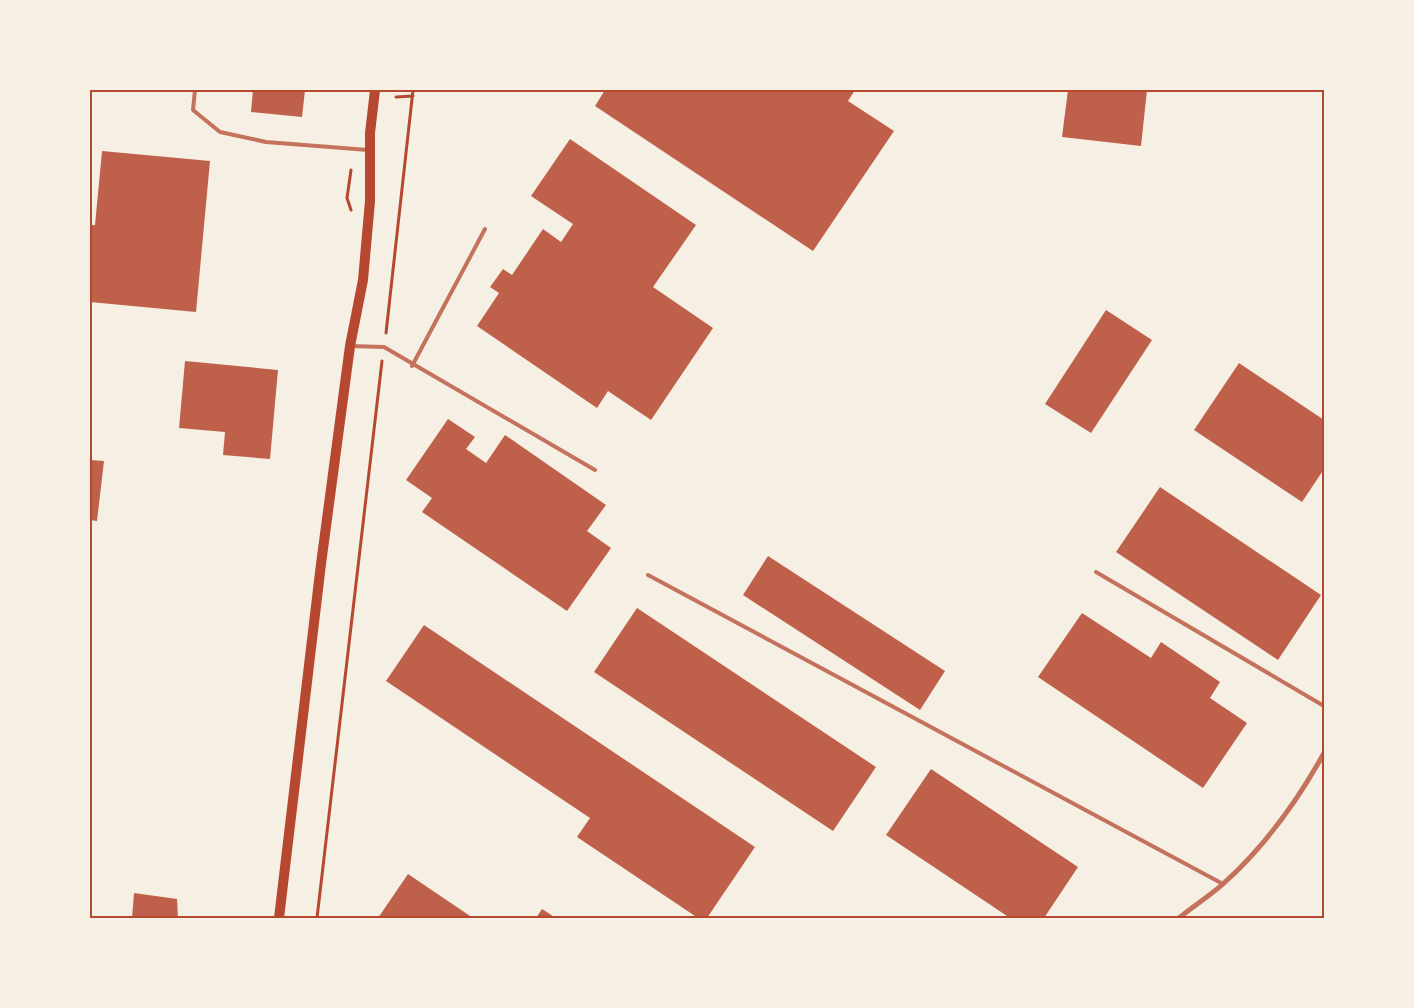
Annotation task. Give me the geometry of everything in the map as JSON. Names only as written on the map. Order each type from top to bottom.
[{"type":"main road","points":[[280,918],[321,564],[350,346],[363,280],[370,200],[370,150],[375,90]]},
{"type":"street","points":[[1179,918],[1223,884],[1265,843],[1310,778],[1324,753]]},
{"type":"lane","points":[[194,90],[193,110],[220,132],[266,142],[370,150]]},
{"type":"lane","points":[[412,366],[486,229]]},
{"type":"lane","points":[[350,346],[384,347],[412,366],[595,470]]},
{"type":"lane","points":[[1096,572],[1324,706]]},
{"type":"lane","points":[[648,575],[1223,884]]},
{"type":"path","points":[[318,918],[413,90]]},
{"type":"path","points":[[396,97],[413,96]]},
{"type":"path","points":[[351,213],[347,198],[352,149]]},
{"type":"building","points":[[253,90],[305,90],[302,117],[251,112]]},
{"type":"building","points":[[605,90],[855,90],[848,101],[894,131],[813,251],[595,106]]},
{"type":"building","points":[[1068,90],[1147,90],[1141,146],[1062,137]]},
{"type":"building","points":[[570,139],[696,225],[653,287],[713,328],[651,420],[608,391],[597,408],[477,326],[499,293],[490,287],[503,269],[512,275],[543,229],[561,242],[573,224],[531,196]]},
{"type":"building","points":[[102,151],[210,161],[196,312],[90,302],[90,225],[95,225]]},
{"type":"building","points":[[1106,310],[1152,340],[1091,433],[1045,404]]},
{"type":"building","points":[[185,361],[278,370],[270,459],[223,455],[225,432],[179,428]]},
{"type":"building","points":[[1239,363],[1324,420],[1324,469],[1302,502],[1194,430]]},
{"type":"building","points":[[448,419],[475,437],[466,449],[486,463],[505,435],[606,505],[587,531],[611,548],[567,611],[422,512],[432,498],[406,480]]},
{"type":"building","points":[[90,460],[104,461],[97,521],[90,520]]},
{"type":"building","points":[[1160,487],[1321,595],[1278,660],[1116,552]]},
{"type":"building","points":[[768,556],[945,671],[920,710],[743,595]]},
{"type":"building","points":[[637,608],[876,767],[833,831],[594,672]]},
{"type":"building","points":[[1082,613],[1151,658],[1161,642],[1220,682],[1210,698],[1247,723],[1203,788],[1038,677]]},
{"type":"building","points":[[424,625],[755,847],[707,918],[698,918],[577,837],[590,818],[386,681]]},
{"type":"building","points":[[931,769],[1078,867],[1044,918],[1010,918],[886,835]]},
{"type":"building","points":[[408,874],[473,918],[378,918]]},
{"type":"building","points":[[134,893],[177,899],[178,918],[132,918]]},
{"type":"building","points":[[542,909],[556,918],[536,918]]}]
